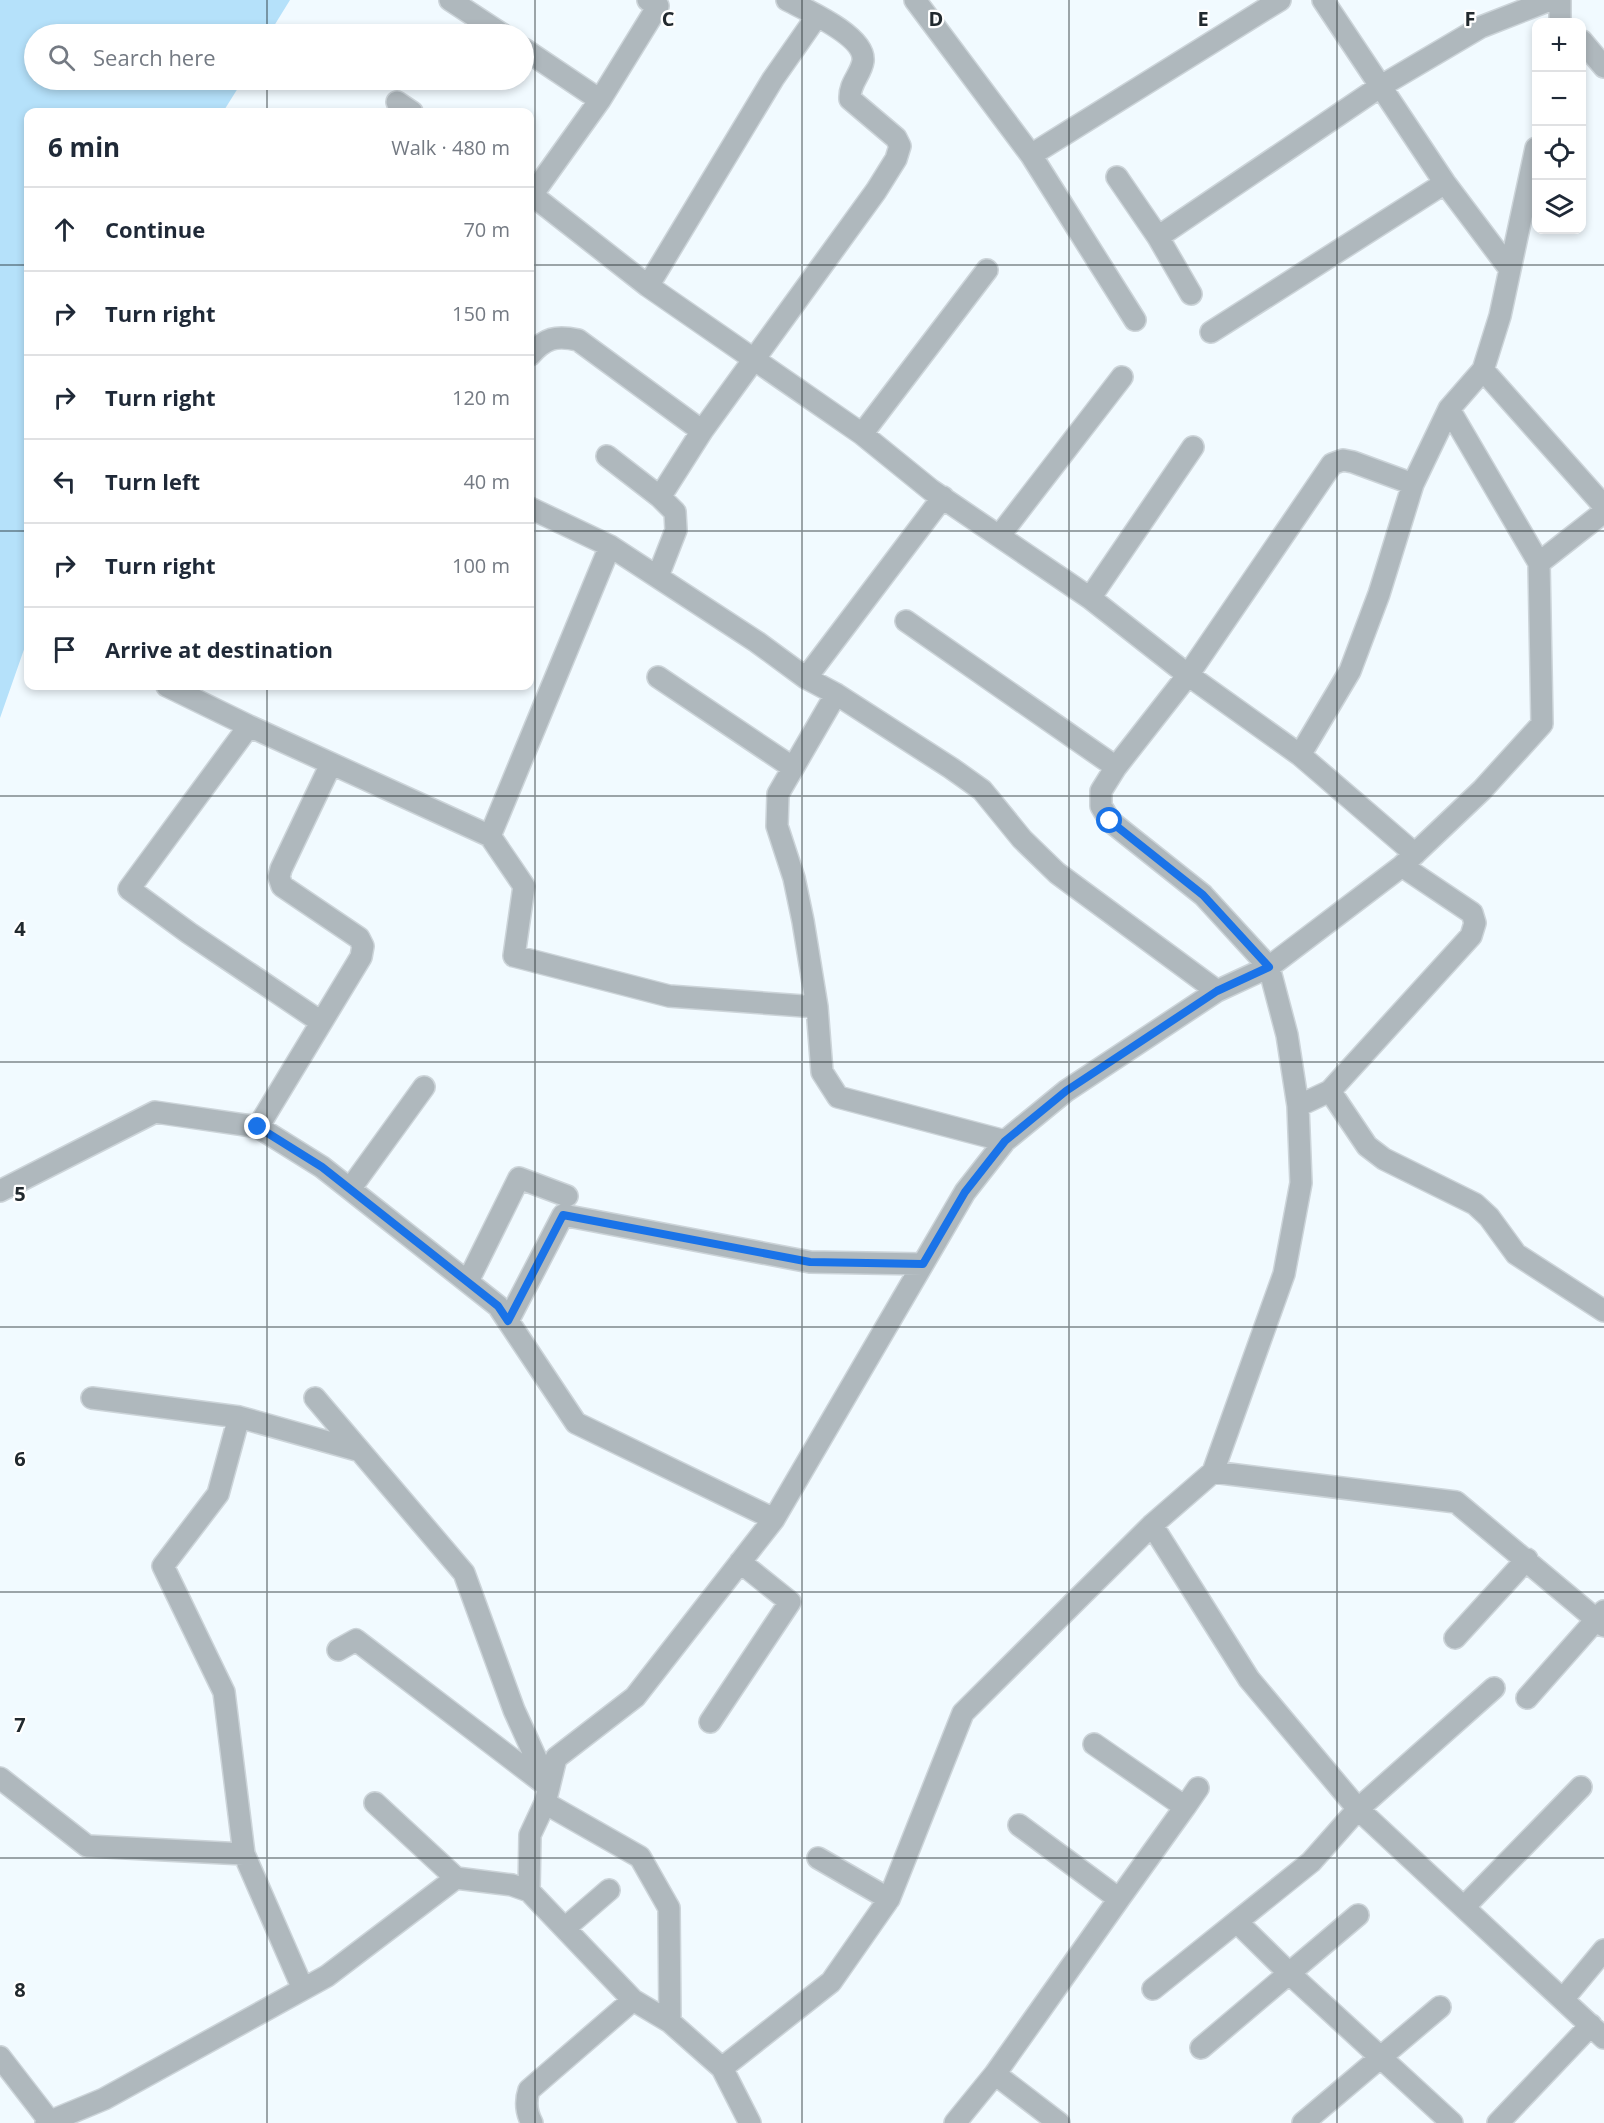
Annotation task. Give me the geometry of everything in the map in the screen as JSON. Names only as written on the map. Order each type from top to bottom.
[{"type":"street","points":[[450,0],[487,24]]},
{"type":"street","points":[[660,497],[702,431],[876,191],[896,159],[900,146],[896,138],[850,99],[849,89],[863,62],[862,49],[852,37],[787,0]]},
{"type":"street","points":[[915,0],[1030,155],[1135,320]]},
{"type":"street","points":[[1030,155],[1280,0]]},
{"type":"street","points":[[1323,0],[1445,183],[1509,268]]},
{"type":"street","points":[[534,190],[600,100],[656,2]]},
{"type":"street","points":[[1158,237],[1381,86],[1481,27],[1559,13]]},
{"type":"street","points":[[648,286],[773,79],[817,16]]},
{"type":"street","points":[[1586,47],[1604,67]]},
{"type":"street","points":[[534,56],[600,100]]},
{"type":"street","points":[[1300,755],[1350,671],[1379,594],[1413,484],[1449,409],[1483,369],[1500,316],[1532,166]]},
{"type":"street","points":[[1117,177],[1158,237],[1191,294]]},
{"type":"street","points":[[1211,332],[1445,183]]},
{"type":"street","points":[[534,196],[648,286],[755,357],[862,434],[930,488],[1090,598],[1188,675],[1300,755],[1409,860],[1472,913],[1475,923],[1471,936],[1330,1091],[1298,1106]]},
{"type":"street","points":[[862,434],[987,270]]},
{"type":"street","points":[[538,335],[578,340],[702,431]]},
{"type":"street","points":[[1483,369],[1604,506]]},
{"type":"street","points":[[1000,535],[1122,377]]},
{"type":"street","points":[[529,1891],[530,1835],[547,1795],[556,1758],[634,1697],[774,1519],[965,1192],[1005,1141],[1066,1091],[1217,991],[1269,967],[1409,860],[1482,790],[1542,724],[1539,563],[1449,409]]},
{"type":"street","points":[[1090,598],[1193,447]]},
{"type":"street","points":[[607,456],[660,497],[675,512],[676,530],[658,576]]},
{"type":"street","points":[[722,2067],[831,1982],[889,1899],[963,1713],[1152,1526],[1213,1472],[1284,1274],[1301,1183],[1298,1106],[1287,1035],[1269,967],[1203,895],[1110,821],[1101,806],[1101,791],[1116,767],[1188,675],[1332,464],[1343,460],[1353,462],[1413,484]]},
{"type":"street","points":[[806,678],[930,488]]},
{"type":"street","points":[[534,510],[610,546],[658,576],[806,678],[836,694],[982,790],[1022,839],[1057,873],[1217,991]]},
{"type":"street","points":[[1539,563],[1604,512]]},
{"type":"street","points":[[490,836],[610,546]]},
{"type":"street","points":[[906,621],[1116,767]]},
{"type":"street","points":[[658,677],[792,767]]},
{"type":"street","points":[[175,690],[490,836],[524,886],[514,956],[669,996],[817,1007]]},
{"type":"street","points":[[836,694],[778,794],[777,826],[796,889],[817,1007],[822,1072],[838,1097],[1005,1141]]},
{"type":"street","points":[[249,726],[129,889],[189,933],[321,1022]]},
{"type":"street","points":[[258,1127],[361,957],[363,946],[359,938],[282,886],[279,877],[280,868],[331,764]]},
{"type":"street","points":[[350,1189],[424,1087]]},
{"type":"street","points":[[1330,1091],[1367,1146],[1384,1159],[1475,1204],[1489,1217],[1516,1254],[1604,1311]]},
{"type":"street","points":[[0,1191],[155,1112],[258,1127],[322,1167],[498,1306],[576,1423],[774,1519]]},
{"type":"street","points":[[468,1281],[519,1178],[567,1196]]},
{"type":"street","points":[[508,1321],[563,1215],[810,1262],[923,1264]]},
{"type":"street","points":[[92,1398],[239,1417],[360,1451]]},
{"type":"street","points":[[315,1398],[465,1573],[547,1795]]},
{"type":"street","points":[[239,1417],[218,1494],[163,1566],[224,1692],[244,1854],[303,1989]]},
{"type":"street","points":[[1213,1472],[1456,1502],[1601,1619],[1527,1698]]},
{"type":"street","points":[[1152,1526],[1250,1679],[1358,1809],[1597,2031],[1498,2123]]},
{"type":"street","points":[[1455,1638],[1527,1559]]},
{"type":"street","points":[[710,1722],[790,1602],[740,1562]]},
{"type":"street","points":[[338,1650],[356,1640],[547,1795],[640,1857],[669,1908],[670,2022]]},
{"type":"street","points":[[1153,1989],[1311,1862],[1358,1809],[1494,1688]]},
{"type":"street","points":[[1094,1744],[1185,1807]]},
{"type":"street","points":[[0,1778],[87,1846],[244,1854]]},
{"type":"street","points":[[1464,1907],[1581,1787]]},
{"type":"street","points":[[955,2123],[995,2074],[1198,1788]]},
{"type":"street","points":[[375,1803],[456,1878],[512,1885],[529,1891],[633,2000],[670,2022],[722,2067],[750,2123]]},
{"type":"street","points":[[1019,1825],[1119,1899]]},
{"type":"street","points":[[818,1858],[889,1899]]},
{"type":"street","points":[[0,2057],[49,2122],[104,2099],[327,1976],[456,1878]]},
{"type":"street","points":[[564,1928],[609,1890]]},
{"type":"street","points":[[1202,2048],[1291,1975],[1358,1915]]},
{"type":"street","points":[[1237,1922],[1291,1975],[1452,2123]]},
{"type":"street","points":[[1564,1998],[1604,1950]]},
{"type":"street","points":[[532,2123],[526,2100],[529,2090],[633,2000]]},
{"type":"street","points":[[1303,2123],[1379,2056],[1440,2007]]},
{"type":"street","points":[[995,2074],[1059,2123]]},
{"type":"shaded area","points":[[0,0],[290,0],[275,24],[24,24],[24,90],[237,90],[226,108],[24,108],[24,649],[0,718]]},
{"type":"route","points":[[258,1127],[322,1167],[498,1306],[508,1321],[563,1215],[810,1262],[923,1264],[965,1192],[1005,1141],[1066,1091],[1217,991],[1269,967],[1244,937],[1203,895],[1110,821]]}]
